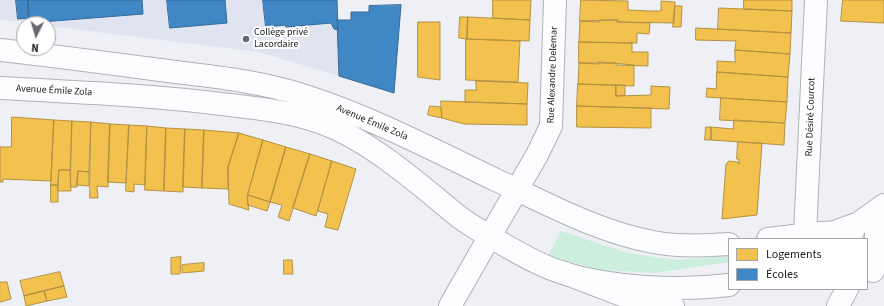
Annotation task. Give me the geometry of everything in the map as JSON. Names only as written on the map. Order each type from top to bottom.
[{"type":"main road","name":"Rue Alexandre Delemar","points":[[450,306],[537,155],[551,126],[556,0]]},
{"type":"main road","name":"Rue Désiré Courcot","points":[[804,237],[816,0]]},
{"type":"main road","name":"Avenue Émile Zola","points":[[0,50],[228,78],[272,86],[363,118],[580,218],[638,239],[665,244],[693,246],[728,244]]},
{"type":"main road","name":"Avenue Émile Zola","points":[[0,88],[164,97],[275,111],[306,118],[332,127],[366,146],[460,217],[519,253],[562,272],[628,286],[684,287],[728,285]]},
{"type":"main road","points":[[786,238],[804,237],[834,232],[859,223],[881,208]]},
{"type":"main road","points":[[868,251],[877,256],[881,208]]},
{"type":"main road","points":[[834,232],[845,238]]},
{"type":"main road","name":"Avenue Émile Zola","points":[[684,287],[710,276],[728,271]]},
{"type":"main road","points":[[562,272],[627,297],[673,306]]},
{"type":"main road","points":[[838,306],[846,290]]},
{"type":"shaded area","name":"Collège privé Lacordaire","points":[[0,0],[337,0],[339,76],[259,52],[56,27],[56,16],[16,16],[16,21],[0,20]]},
{"type":"green space","points":[[561,231],[628,253],[676,260],[728,256],[728,262],[655,273],[602,270],[548,256]]},
{"type":"building: Logements","points":[[493,0],[531,0],[530,20],[493,18]]},
{"type":"building: Logements","points":[[581,0],[628,1],[628,10],[650,11],[661,11],[661,1],[675,2],[674,23],[617,22],[618,20],[580,21]]},
{"type":"building: Logements","points":[[744,0],[792,0],[792,11],[744,9]]},
{"type":"building: Logements","points":[[843,0],[884,0],[884,23],[841,21]]},
{"type":"building: Logements","points":[[675,6],[682,6],[681,27],[673,27]]},
{"type":"building: Logements","points":[[719,8],[792,11],[791,33],[718,29]]},
{"type":"building: Logements","points":[[460,17],[468,17],[467,39],[459,38]]},
{"type":"building: Logements","points":[[468,17],[530,20],[529,41],[467,39]]},
{"type":"building: Logements","points":[[600,20],[650,23],[649,34],[637,33],[637,43],[579,42],[580,21],[599,22]]},
{"type":"building: Logements","points":[[418,22],[440,22],[440,80],[418,77]]},
{"type":"building: Logements","points":[[696,28],[791,33],[790,54],[735,50],[736,41],[696,40]]},
{"type":"building: Logements","points":[[466,39],[520,41],[518,82],[466,80]]},
{"type":"building: Logements","points":[[579,42],[632,43],[632,52],[648,52],[648,66],[616,65],[616,63],[579,63]]},
{"type":"building: Logements","points":[[735,50],[790,54],[788,77],[717,72],[717,61],[735,62]]},
{"type":"building: Logements","points":[[599,62],[634,65],[634,86],[578,84],[579,63],[599,64]]},
{"type":"building: Logements","points":[[717,72],[788,77],[787,102],[706,97],[707,88],[716,89]]},
{"type":"building: Logements","points":[[476,81],[528,83],[527,104],[465,102],[465,90],[476,90]]},
{"type":"building: Logements","points":[[578,84],[616,85],[616,96],[651,95],[651,86],[670,87],[669,109],[577,106]]},
{"type":"building: Logements","points":[[616,85],[625,85],[625,95],[616,96]]},
{"type":"building: Logements","points":[[721,98],[787,102],[785,123],[720,120]]},
{"type":"building: Logements","points":[[441,101],[527,104],[527,125],[464,124],[442,118]]},
{"type":"building: Logements","points":[[430,106],[441,107],[442,118],[428,115]]},
{"type":"building: Logements","points":[[577,106],[651,108],[651,128],[577,127]]},
{"type":"building: Logements","points":[[12,117],[54,120],[51,181],[3,179],[3,182],[0,182],[0,147],[11,147]]},
{"type":"building: Logements","points":[[54,120],[72,121],[70,170],[59,170],[58,185],[51,185]]},
{"type":"building: Logements","points":[[734,120],[785,123],[784,145],[711,140],[711,127],[733,129]]},
{"type":"building: Logements","points":[[72,121],[91,122],[89,172],[78,171],[77,187],[71,187]]},
{"type":"building: Logements","points":[[91,122],[110,124],[108,187],[97,186],[98,198],[90,198]]},
{"type":"building: Logements","points":[[110,124],[129,125],[126,183],[108,182]]},
{"type":"building: Logements","points":[[129,125],[147,126],[145,185],[134,184],[134,192],[126,191]]},
{"type":"building: Logements","points":[[147,126],[166,128],[164,191],[145,190]]},
{"type":"building: Logements","points":[[706,127],[711,127],[711,140],[705,140]]},
{"type":"building: Logements","points":[[166,128],[185,129],[183,192],[164,191]]},
{"type":"building: Logements","points":[[185,129],[204,130],[202,188],[183,187]]},
{"type":"building: Logements","points":[[204,130],[239,133],[228,167],[228,189],[202,188]]},
{"type":"building: Logements","points":[[239,133],[263,140],[247,197],[249,210],[229,204],[228,167]]},
{"type":"building: Logements","points":[[263,140],[286,147],[270,202],[248,195]]},
{"type":"building: Logements","points":[[738,142],[762,143],[757,215],[722,219],[726,164],[729,161],[738,162],[739,164],[739,159],[737,159]]},
{"type":"building: Logements","points":[[286,147],[310,154],[289,221],[278,217],[282,205],[270,202]]},
{"type":"building: Logements","points":[[310,154],[332,161],[316,216],[293,208]]},
{"type":"building: Logements","points":[[332,161],[356,169],[338,230],[325,227],[328,214],[318,211]]},
{"type":"building: Logements","points":[[59,170],[70,170],[71,191],[58,191]]},
{"type":"building: Logements","points":[[78,171],[89,172],[89,186],[77,185]]},
{"type":"building: Logements","points":[[51,185],[58,185],[58,202],[51,202]]},
{"type":"building: Logements","points":[[248,195],[270,202],[267,211],[248,205]]},
{"type":"building: Logements","points":[[181,257],[180,274],[171,274],[171,258]]},
{"type":"building: Logements","points":[[284,260],[292,260],[293,274],[284,274]]},
{"type":"building: Logements","points":[[204,263],[204,271],[182,273],[182,265]]},
{"type":"building: Logements","points":[[60,272],[64,286],[24,296],[20,281]]},
{"type":"building: Logements","points":[[0,282],[7,282],[11,299],[0,302]]},
{"type":"building: Logements","points":[[64,286],[67,297],[47,301],[44,291]]},
{"type":"building: Logements","points":[[44,291],[47,301],[26,306],[24,296]]},
{"type":"building: Écoles","points":[[16,0],[28,0],[29,16],[18,16]]},
{"type":"building: Écoles","points":[[28,0],[142,0],[143,14],[56,21],[56,16],[29,16]]},
{"type":"building: Écoles","points":[[167,0],[225,0],[227,23],[170,28]]},
{"type":"building: Écoles","points":[[263,0],[337,0],[338,30],[334,29],[331,23],[286,27],[285,25],[266,27]]},
{"type":"building: Écoles","points":[[401,5],[394,93],[339,76],[337,20],[351,20],[351,12],[369,12],[369,6]]},
{"type":"place","name":"Collège privé Lacordaire","points":[[246,39]]}]
